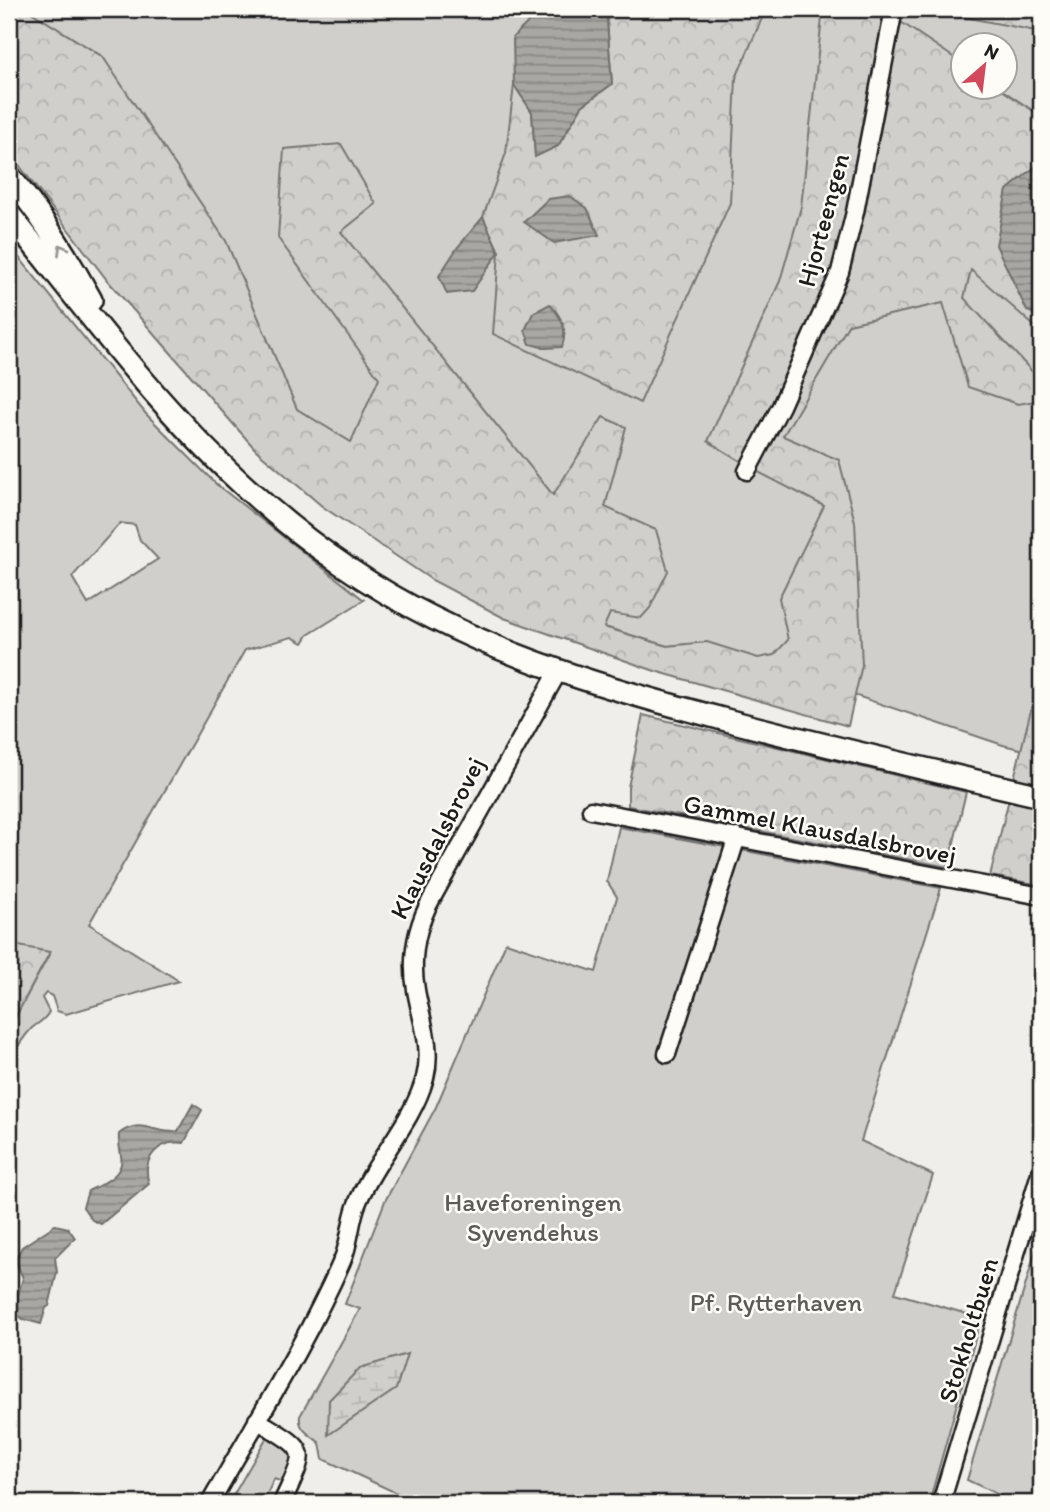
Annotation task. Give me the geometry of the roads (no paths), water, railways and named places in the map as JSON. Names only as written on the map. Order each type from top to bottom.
[{"type":"street","name":"Hjorteengen","points":[[747,471],[781,406],[839,272],[855,212],[894,9]]},
{"type":"street","points":[[9,176],[59,242],[119,351]]},
{"type":"street","points":[[9,214],[119,351],[199,442],[242,484],[355,571],[430,617],[478,640],[558,672],[646,699],[799,739],[1041,796]]},
{"type":"street","name":"Klausdalsbrovej","points":[[210,1503],[316,1315],[344,1258],[357,1205],[418,1097],[425,1078],[428,1057],[427,1036],[415,988],[415,934],[432,898],[558,672]]},
{"type":"street","name":"Gammel Klausdalsbrovej","points":[[591,810],[1041,896]]},
{"type":"street","points":[[667,1054],[737,837]]},
{"type":"street","name":"Stokholtbuen","points":[[941,1503],[1041,1170]]},
{"type":"street","points":[[257,1420],[295,1444],[301,1451],[301,1461],[282,1503]]},
{"type":"park label","name":"Haveforeningen Syvendehus","points":[[533,1217]]},
{"type":"park label","name":"Pf. Rytterhaven","points":[[776,1302]]}]
